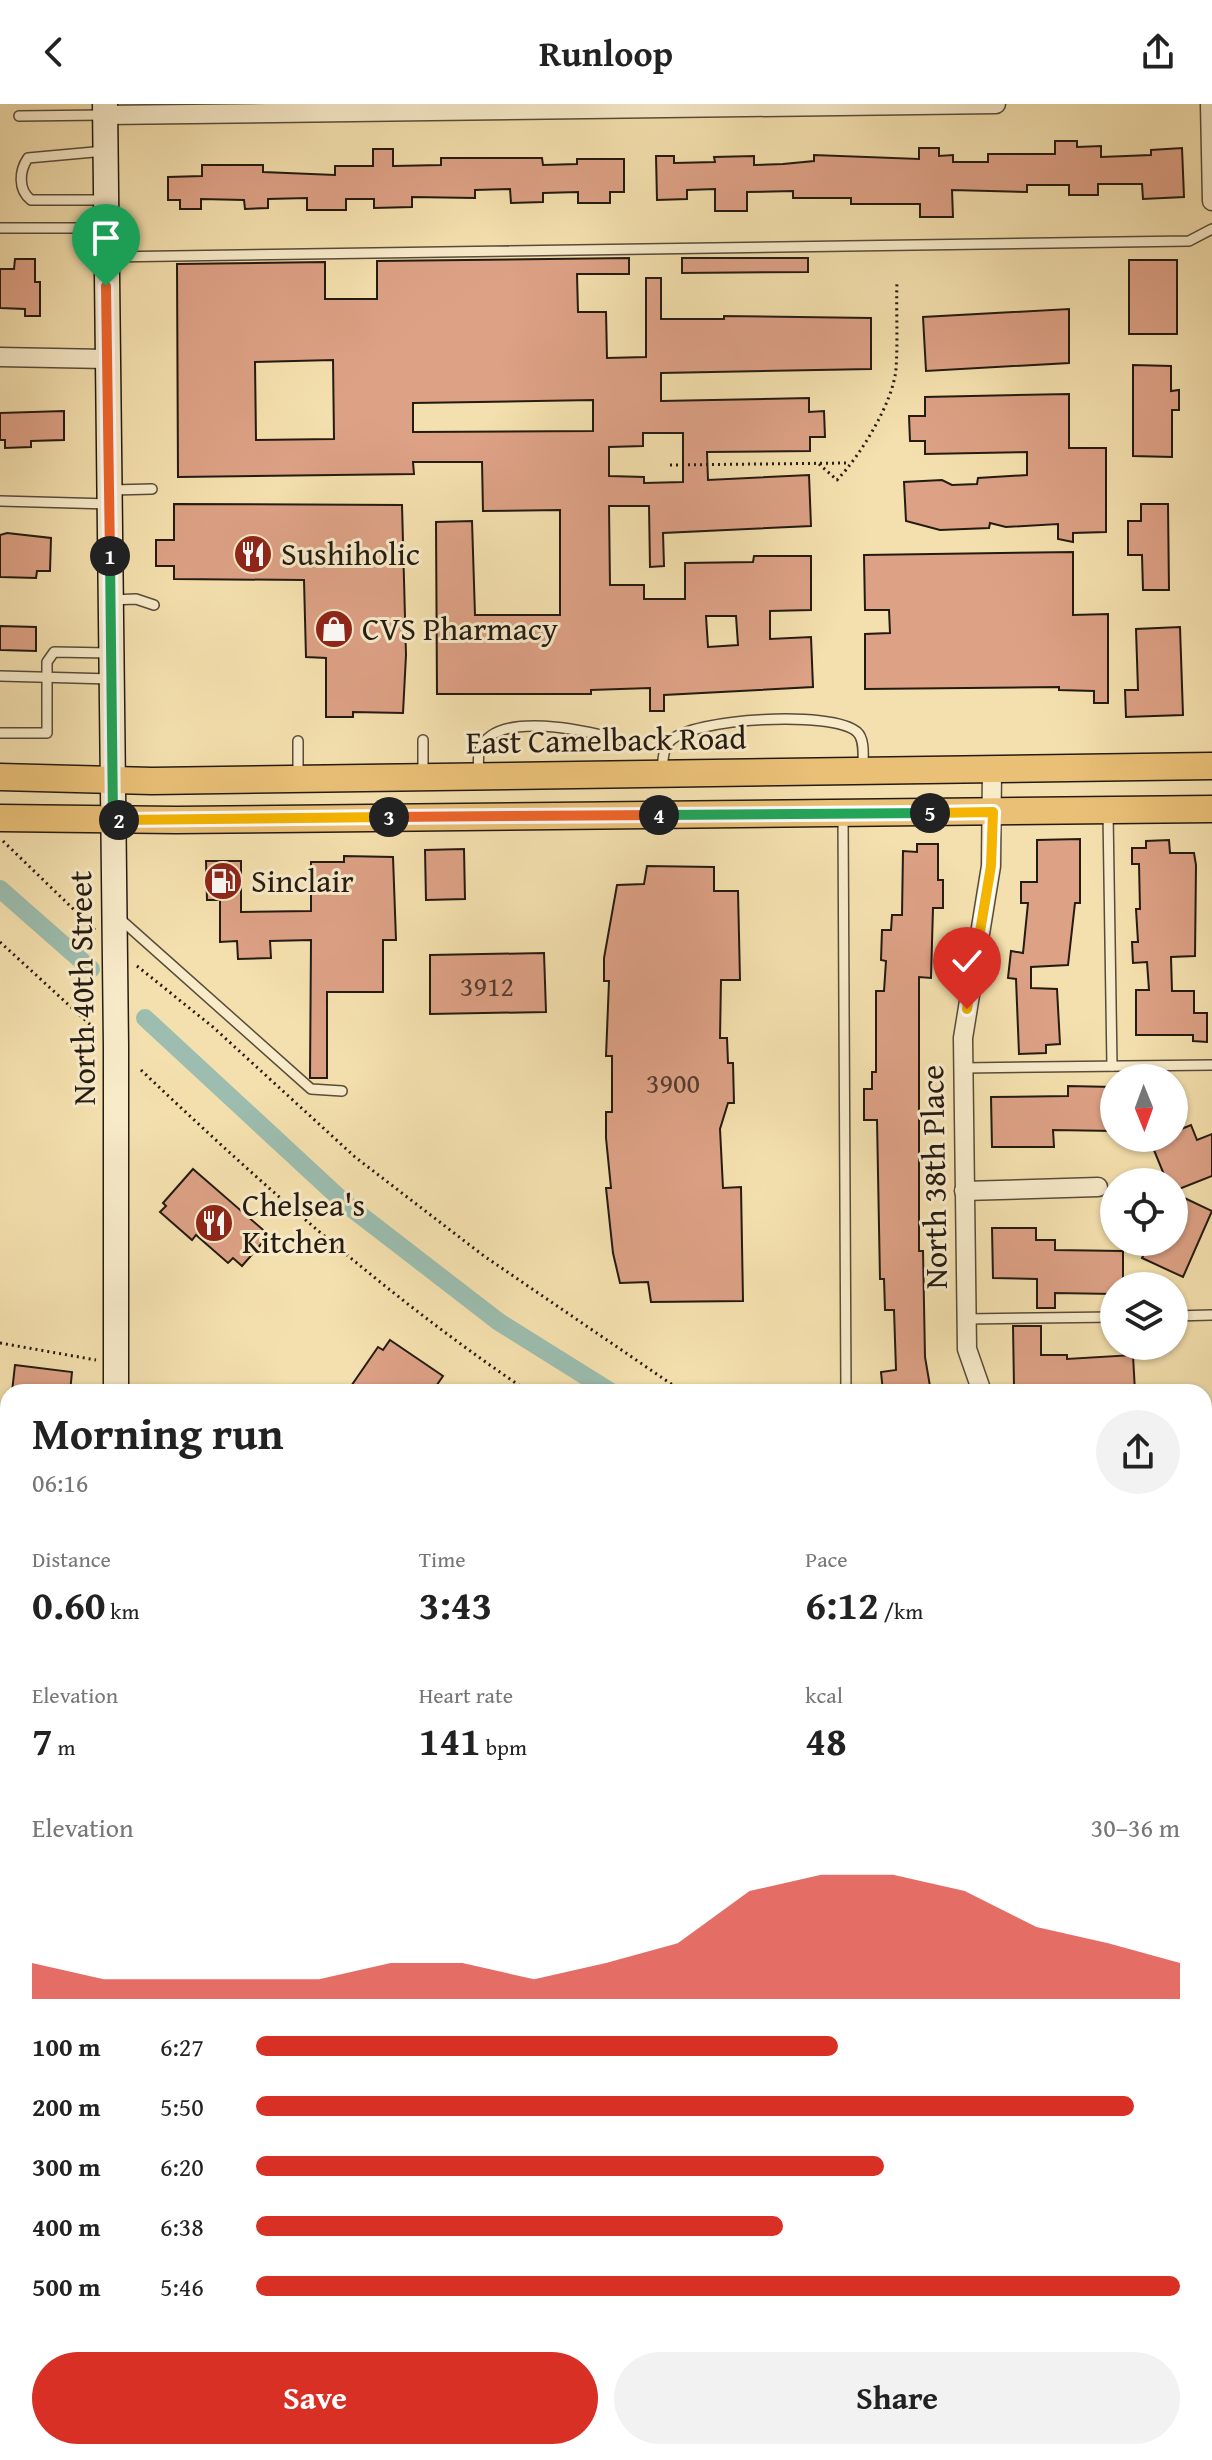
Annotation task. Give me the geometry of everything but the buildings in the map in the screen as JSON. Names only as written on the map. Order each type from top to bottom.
[{"type":"main road","name":"North 40th Street","points":[[105,110],[113,820],[113,956],[105,1032],[116,1384]]},
{"type":"main road","name":"East Camelback Road","points":[[0,777],[111,780],[1212,766]]},
{"type":"main road","points":[[619,815],[622,774]]},
{"type":"main road","points":[[0,818],[113,820],[1212,809]]},
{"type":"street","points":[[105,110],[996,104]]},
{"type":"street","points":[[1210,104],[1212,201]]},
{"type":"street","points":[[0,357],[106,359]]},
{"type":"street","name":"North 38th Place","points":[[979,1384],[969,1361],[966,1319],[963,1038],[991,866],[992,769]]},
{"type":"street","points":[[964,1191],[1098,1187]]},
{"type":"lane","points":[[19,116],[105,110]]},
{"type":"lane","points":[[105,151],[28,158],[21,179],[26,196],[31,200],[105,200]]},
{"type":"lane","points":[[0,228],[105,228]]},
{"type":"lane","points":[[105,257],[1189,241],[1212,229]]},
{"type":"lane","points":[[0,501],[109,497],[152,489]]},
{"type":"lane","points":[[110,600],[136,599],[154,605]]},
{"type":"lane","points":[[0,733],[47,733],[47,662],[54,652],[110,653]]},
{"type":"lane","points":[[0,676],[111,679]]},
{"type":"lane","points":[[661,773],[668,743],[678,734],[743,720],[828,722],[851,728],[862,741],[863,771]]},
{"type":"lane","points":[[479,776],[479,751],[487,740],[509,728],[579,728],[621,740]]},
{"type":"lane","points":[[423,740],[423,776]]},
{"type":"lane","points":[[298,741],[298,778]]},
{"type":"lane","points":[[1108,810],[1112,1064]]},
{"type":"lane","points":[[843,813],[846,1384]]},
{"type":"lane","points":[[113,914],[311,1089],[342,1091]]},
{"type":"lane","points":[[1188,1065],[1212,1065]]},
{"type":"lane","points":[[963,1068],[1100,1066]]},
{"type":"lane","points":[[1188,1316],[1212,1315]]},
{"type":"lane","points":[[966,1319],[1100,1317]]},
{"type":"path","points":[[819,464],[837,480],[875,425],[894,377],[897,281]]},
{"type":"path","points":[[670,465],[848,463]]},
{"type":"path","points":[[0,838],[88,924]]},
{"type":"path","points":[[0,942],[105,1032]]},
{"type":"path","points":[[144,972],[213,1027],[355,1157],[484,1256],[671,1384]]},
{"type":"path","points":[[141,1070],[242,1166],[391,1292],[518,1384]]},
{"type":"path","points":[[0,1343],[100,1360]]},
{"type":"waterway","points":[[0,889],[91,969]]},
{"type":"waterway","points":[[145,1018],[346,1204],[499,1322],[598,1384]]},
{"type":"place","name":"Sushiholic","points":[[253,554]]},
{"type":"place","name":"CVS Pharmacy","points":[[334,629]]},
{"type":"place","name":"Sinclair","points":[[223,881]]},
{"type":"place","name":"Chelsea's Kitchen","points":[[214,1223]]},
{"type":"route","points":[[106,286],[113,820],[993,812],[991,866],[967,1009]]}]
